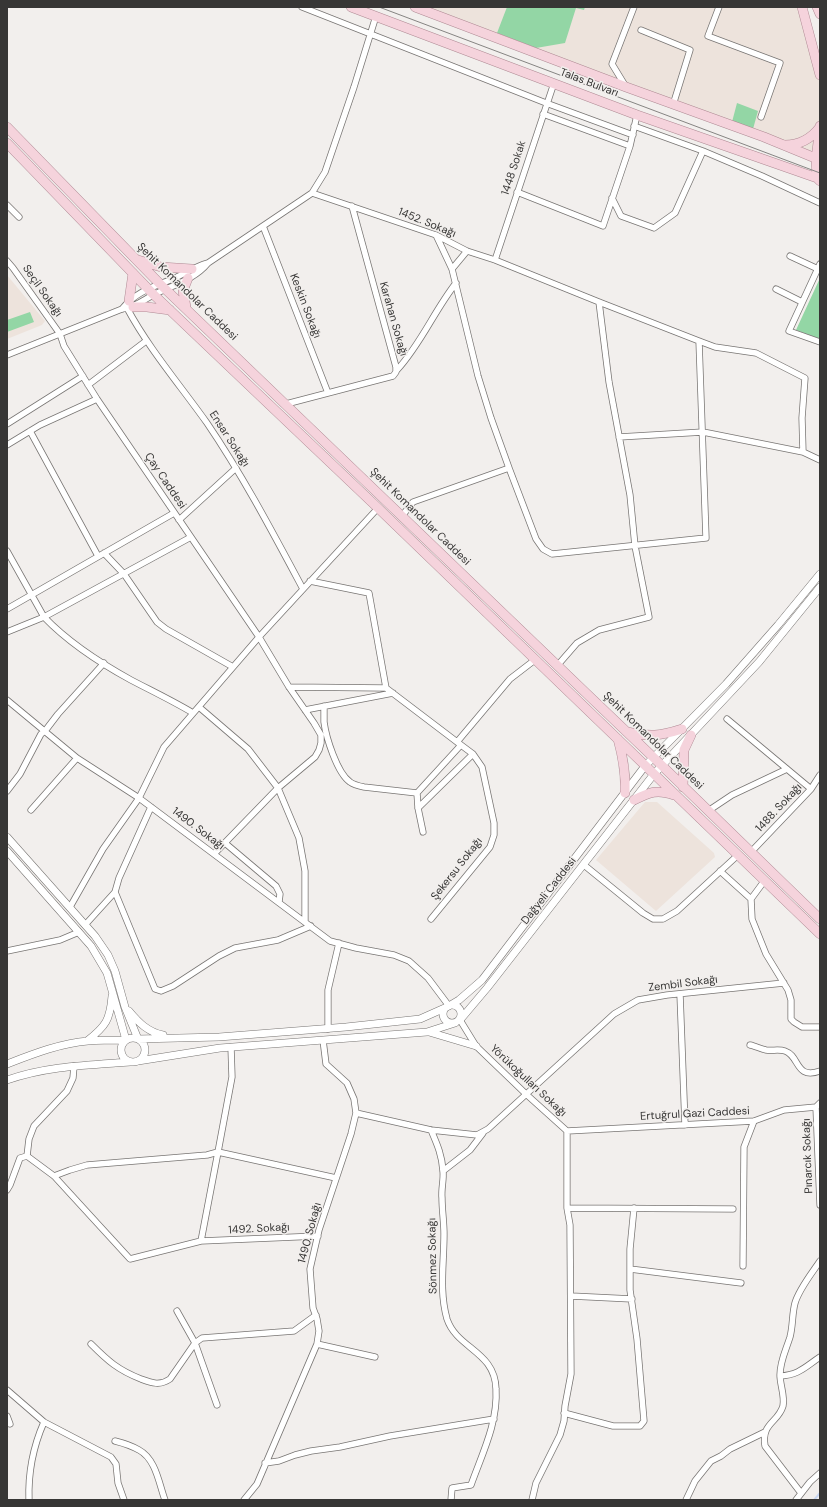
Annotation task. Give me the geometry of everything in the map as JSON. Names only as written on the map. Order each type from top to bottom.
[{"type":"main road","name":"Talas Bulvarı","points":[[351,7],[554,82],[637,115],[819,179]]},
{"type":"main road","name":"Talas Bulvarı","points":[[417,7],[818,159]]},
{"type":"main road","points":[[802,7],[820,75]]},
{"type":"main road","points":[[817,7],[820,14]]},
{"type":"main road","name":"Şehit Komandolar Caddesi","points":[[7,127],[135,259],[557,666],[654,757],[683,787],[820,919]]},
{"type":"main road","points":[[780,144],[792,144],[803,141],[820,130]]},
{"type":"main road","points":[[819,179],[818,159],[820,130]]},
{"type":"main road","name":"Şehit Komandolar Caddesi","points":[[7,143],[150,291],[378,508],[820,934]]},
{"type":"main road","points":[[135,259],[190,274],[183,291],[183,300],[186,308]]},
{"type":"main road","points":[[133,273],[127,306],[170,310]]},
{"type":"main road","points":[[625,731],[653,736],[682,729]]},
{"type":"main road","points":[[683,787],[684,750],[691,735]]},
{"type":"main road","points":[[618,739],[626,782],[625,793]]},
{"type":"main road","points":[[634,800],[649,793],[658,791],[677,796]]},
{"type":"street","points":[[302,7],[546,103],[633,134]]},
{"type":"street","points":[[626,87],[612,64],[634,7]]},
{"type":"street","points":[[719,7],[708,36],[780,63],[761,117]]},
{"type":"street","points":[[127,306],[150,291],[190,274],[312,193],[328,165],[376,16]]},
{"type":"street","points":[[641,30],[690,50],[673,105]]},
{"type":"street","name":"1448 Sokak","points":[[494,260],[554,82]]},
{"type":"street","points":[[543,114],[630,146]]},
{"type":"street","points":[[517,192],[603,226],[630,146],[637,115]]},
{"type":"street","points":[[634,126],[703,151],[820,203]]},
{"type":"street","points":[[612,198],[621,216],[654,228],[675,213],[703,151]]},
{"type":"street","name":"1452. Sokağı","points":[[312,193],[436,235],[467,251],[494,260],[715,347],[756,353],[805,378],[802,418],[803,452]]},
{"type":"street","points":[[7,205],[19,217]]},
{"type":"street","name":"Karahan Sokağı","points":[[286,404],[394,376],[396,370],[352,206]]},
{"type":"street","name":"Keskin Sokağı","points":[[263,226],[328,393]]},
{"type":"street","points":[[436,235],[452,269],[478,376],[509,468],[536,539],[543,549],[552,554],[706,538],[699,341]]},
{"type":"street","points":[[452,269],[467,251]]},
{"type":"street","points":[[790,256],[819,267],[789,331],[820,342]]},
{"type":"street","name":"Seçil Sokağı","points":[[7,261],[14,268],[60,334]]},
{"type":"street","points":[[7,355],[127,306],[150,291],[203,269],[208,263]]},
{"type":"street","points":[[396,370],[414,349],[441,303],[456,283]]},
{"type":"street","points":[[776,289],[802,302]]},
{"type":"street","points":[[557,666],[577,644],[598,630],[649,618],[635,546],[630,495],[609,382],[599,302]]},
{"type":"street","name":"Ensar Sokağı","points":[[127,306],[146,341],[207,423],[236,468],[303,589]]},
{"type":"street","name":"Çay Caddesi","points":[[60,334],[64,346],[97,399],[259,637],[289,687],[321,735],[321,743],[315,757],[278,788],[214,854]]},
{"type":"street","points":[[88,385],[146,341]]},
{"type":"street","points":[[7,424],[83,376]]},
{"type":"street","points":[[7,445],[30,431],[97,399]]},
{"type":"street","points":[[30,431],[101,555],[124,574],[157,622],[166,629],[233,667]]},
{"type":"street","points":[[619,437],[703,432],[803,452],[820,460]]},
{"type":"street","points":[[179,520],[236,468]]},
{"type":"street","points":[[402,516],[413,502],[509,468]]},
{"type":"street","points":[[70,907],[103,848],[139,798],[164,747],[259,637],[378,508]]},
{"type":"street","points":[[7,609],[174,513]]},
{"type":"street","points":[[7,632],[44,617],[191,537]]},
{"type":"street","points":[[7,551],[44,617],[52,625],[91,656],[131,680],[172,700],[193,713]]},
{"type":"street","name":"Dağyeli Caddesi","points":[[179,1038],[219,1037],[328,1029],[408,1021],[432,1014],[459,1000],[482,980],[646,766],[726,684],[778,626],[820,574]]},
{"type":"street","points":[[289,687],[386,688],[369,593],[310,581]]},
{"type":"street","name":"Dağyeli Caddesi","points":[[458,1021],[487,988],[654,774],[759,662],[820,587]]},
{"type":"street","points":[[423,832],[418,808],[417,793],[510,679],[536,660]]},
{"type":"street","points":[[7,791],[17,779],[39,736],[104,664]]},
{"type":"street","name":"Şekersu Sokağı","points":[[386,688],[473,754],[482,767],[494,823],[494,835],[490,847],[431,919]]},
{"type":"street","points":[[305,710],[393,693]]},
{"type":"street","name":"1490. Sokağı","points":[[7,700],[77,758],[139,798],[330,940],[356,948],[394,955],[409,960],[428,978],[448,1006]]},
{"type":"street","points":[[324,706],[324,721],[327,735],[343,776],[349,782],[364,787],[417,793]]},
{"type":"street","points":[[199,707],[248,749],[278,788],[300,838],[305,871],[305,922]]},
{"type":"street","points":[[727,719],[811,789]]},
{"type":"street","points":[[418,808],[473,754]]},
{"type":"street","points":[[31,810],[77,758]]},
{"type":"street","points":[[708,811],[732,795],[787,769]]},
{"type":"street","name":"1488. Sokağı","points":[[751,852],[811,789],[820,775]]},
{"type":"street","points":[[85,925],[116,892],[119,878],[151,807]]},
{"type":"street","points":[[7,837],[70,907],[108,955],[115,971],[125,1007],[138,1038],[144,1044],[145,1051],[138,1061]]},
{"type":"street","points":[[225,843],[276,886],[280,894],[279,902]]},
{"type":"street","points":[[7,851],[79,932],[101,960],[107,973],[126,1040]]},
{"type":"street","points":[[584,865],[653,919],[663,919],[677,910],[738,855]]},
{"type":"street","points":[[720,871],[751,899]]},
{"type":"street","points":[[764,880],[751,899],[752,919],[766,954],[788,990],[791,1000],[790,1015],[794,1022],[802,1027],[820,1027]]},
{"type":"street","points":[[116,892],[155,989],[161,991],[172,986],[219,956],[235,948],[278,940],[311,926]]},
{"type":"street","points":[[7,951],[60,940],[79,932]]},
{"type":"street","points":[[328,1029],[328,990],[339,943]]},
{"type":"street","name":"Zembil Sokağı","points":[[443,1171],[470,1150],[483,1132],[527,1095],[614,1014],[638,1000],[784,983]]},
{"type":"street","points":[[87,1041],[102,1029],[108,1020],[111,1012],[112,992]]},
{"type":"street","points":[[680,994],[685,1124]]},
{"type":"street","points":[[7,1080],[37,1072],[74,1066],[130,1062],[231,1047],[427,1032],[458,1021],[462,1014],[460,1009],[455,1006],[448,1006],[443,1012],[444,1019],[449,1023],[458,1021]]},
{"type":"street","points":[[125,1007],[145,1028],[156,1034],[179,1038]]},
{"type":"street","name":"Yörükoğulları Sokağı","points":[[458,1021],[476,1046],[567,1131]]},
{"type":"street","points":[[427,1032],[476,1046]]},
{"type":"street","points":[[7,1064],[44,1051],[87,1041],[126,1040],[130,1038],[179,1038]]},
{"type":"street","points":[[126,1040],[123,1042],[121,1050],[124,1057],[130,1062]]},
{"type":"street","name":"1490. Sokağı","points":[[244,1500],[257,1484],[317,1344],[319,1331],[316,1316],[312,1308],[310,1269],[318,1236],[351,1134],[356,1113],[354,1099],[347,1083],[326,1064],[323,1040]]},
{"type":"street","points":[[750,1045],[764,1050],[786,1051],[791,1055],[797,1066],[802,1071],[809,1073],[820,1071]]},
{"type":"street","points":[[201,1242],[232,1077],[231,1047]]},
{"type":"street","points":[[28,1156],[29,1139],[34,1126],[67,1090],[73,1078],[74,1066]]},
{"type":"street","name":"Ertuğrul Gazi Caddesi","points":[[567,1131],[754,1121],[784,1110],[818,1105]]},
{"type":"street","name":"Pınarcık Sokağı","points":[[818,1105],[820,1205]]},
{"type":"street","points":[[356,1113],[431,1130],[471,1135],[483,1132]]},
{"type":"street","points":[[743,1266],[744,1147],[754,1121]]},
{"type":"street","name":"Sönmez Sokağı","points":[[431,1130],[440,1151],[443,1171],[442,1198],[444,1233],[442,1271],[443,1296],[448,1320],[456,1335],[479,1353],[487,1362],[493,1373],[496,1387],[494,1419],[471,1485],[452,1488],[451,1500]]},
{"type":"street","points":[[532,1500],[536,1484],[560,1435],[571,1374],[570,1225],[567,1208],[567,1131]]},
{"type":"street","points":[[28,1156],[54,1176],[87,1165],[207,1155],[218,1152],[336,1178]]},
{"type":"street","points":[[7,1190],[20,1158],[28,1156]]},
{"type":"street","name":"1492. Sokağı","points":[[54,1176],[130,1259],[201,1242],[318,1236]]},
{"type":"street","points":[[567,1208],[734,1209]]},
{"type":"street","points":[[564,1414],[613,1426],[640,1426],[645,1420],[630,1269],[630,1249],[634,1208]]},
{"type":"street","points":[[686,1500],[695,1481],[712,1461],[730,1449],[765,1432],[781,1411],[783,1404],[780,1376],[783,1356],[790,1336],[792,1314],[796,1301],[820,1260]]},
{"type":"street","points":[[630,1269],[741,1283]]},
{"type":"street","points":[[571,1296],[632,1299]]},
{"type":"street","points":[[177,1311],[195,1344],[217,1405]]},
{"type":"street","points":[[91,1344],[110,1362],[123,1371],[151,1383],[158,1384],[170,1379],[195,1344],[202,1338],[207,1336],[294,1331],[316,1316]]},
{"type":"street","points":[[317,1344],[375,1358]]},
{"type":"street","points":[[780,1376],[791,1376],[801,1371],[820,1357]]},
{"type":"street","points":[[7,1390],[44,1422],[111,1457],[116,1464],[118,1484],[124,1500]]},
{"type":"street","points":[[7,1416],[10,1424]]},
{"type":"street","points":[[265,1463],[279,1461],[307,1452],[340,1447],[390,1436],[494,1419]]},
{"type":"street","points":[[29,1500],[29,1477],[32,1455],[44,1422]]},
{"type":"street","points":[[765,1432],[765,1446],[801,1493]]},
{"type":"street","points":[[116,1441],[135,1448],[146,1455],[152,1464],[165,1500]]},
{"type":"street","points":[[796,1500],[810,1482],[820,1473]]},
{"type":"shaded area","points":[[425,7],[797,7],[820,74],[820,148],[813,152]]},
{"type":"shaded area","points":[[7,275],[45,321],[42,325],[7,339]]},
{"type":"shaded area","points":[[645,802],[657,802],[714,853],[715,857],[656,911],[596,860]]},
{"type":"green space","points":[[507,7],[585,7],[584,10],[576,8],[565,43],[536,48],[497,33]]},
{"type":"green space","points":[[737,103],[758,111],[753,129],[732,122]]},
{"type":"green space","points":[[820,278],[820,339],[796,330]]},
{"type":"green space","points":[[30,312],[34,322],[7,332],[7,320]]},
{"type":"waterway","points":[[814,1500],[820,1493]]},
{"type":"tram line","points":[[379,7],[820,173]]}]
